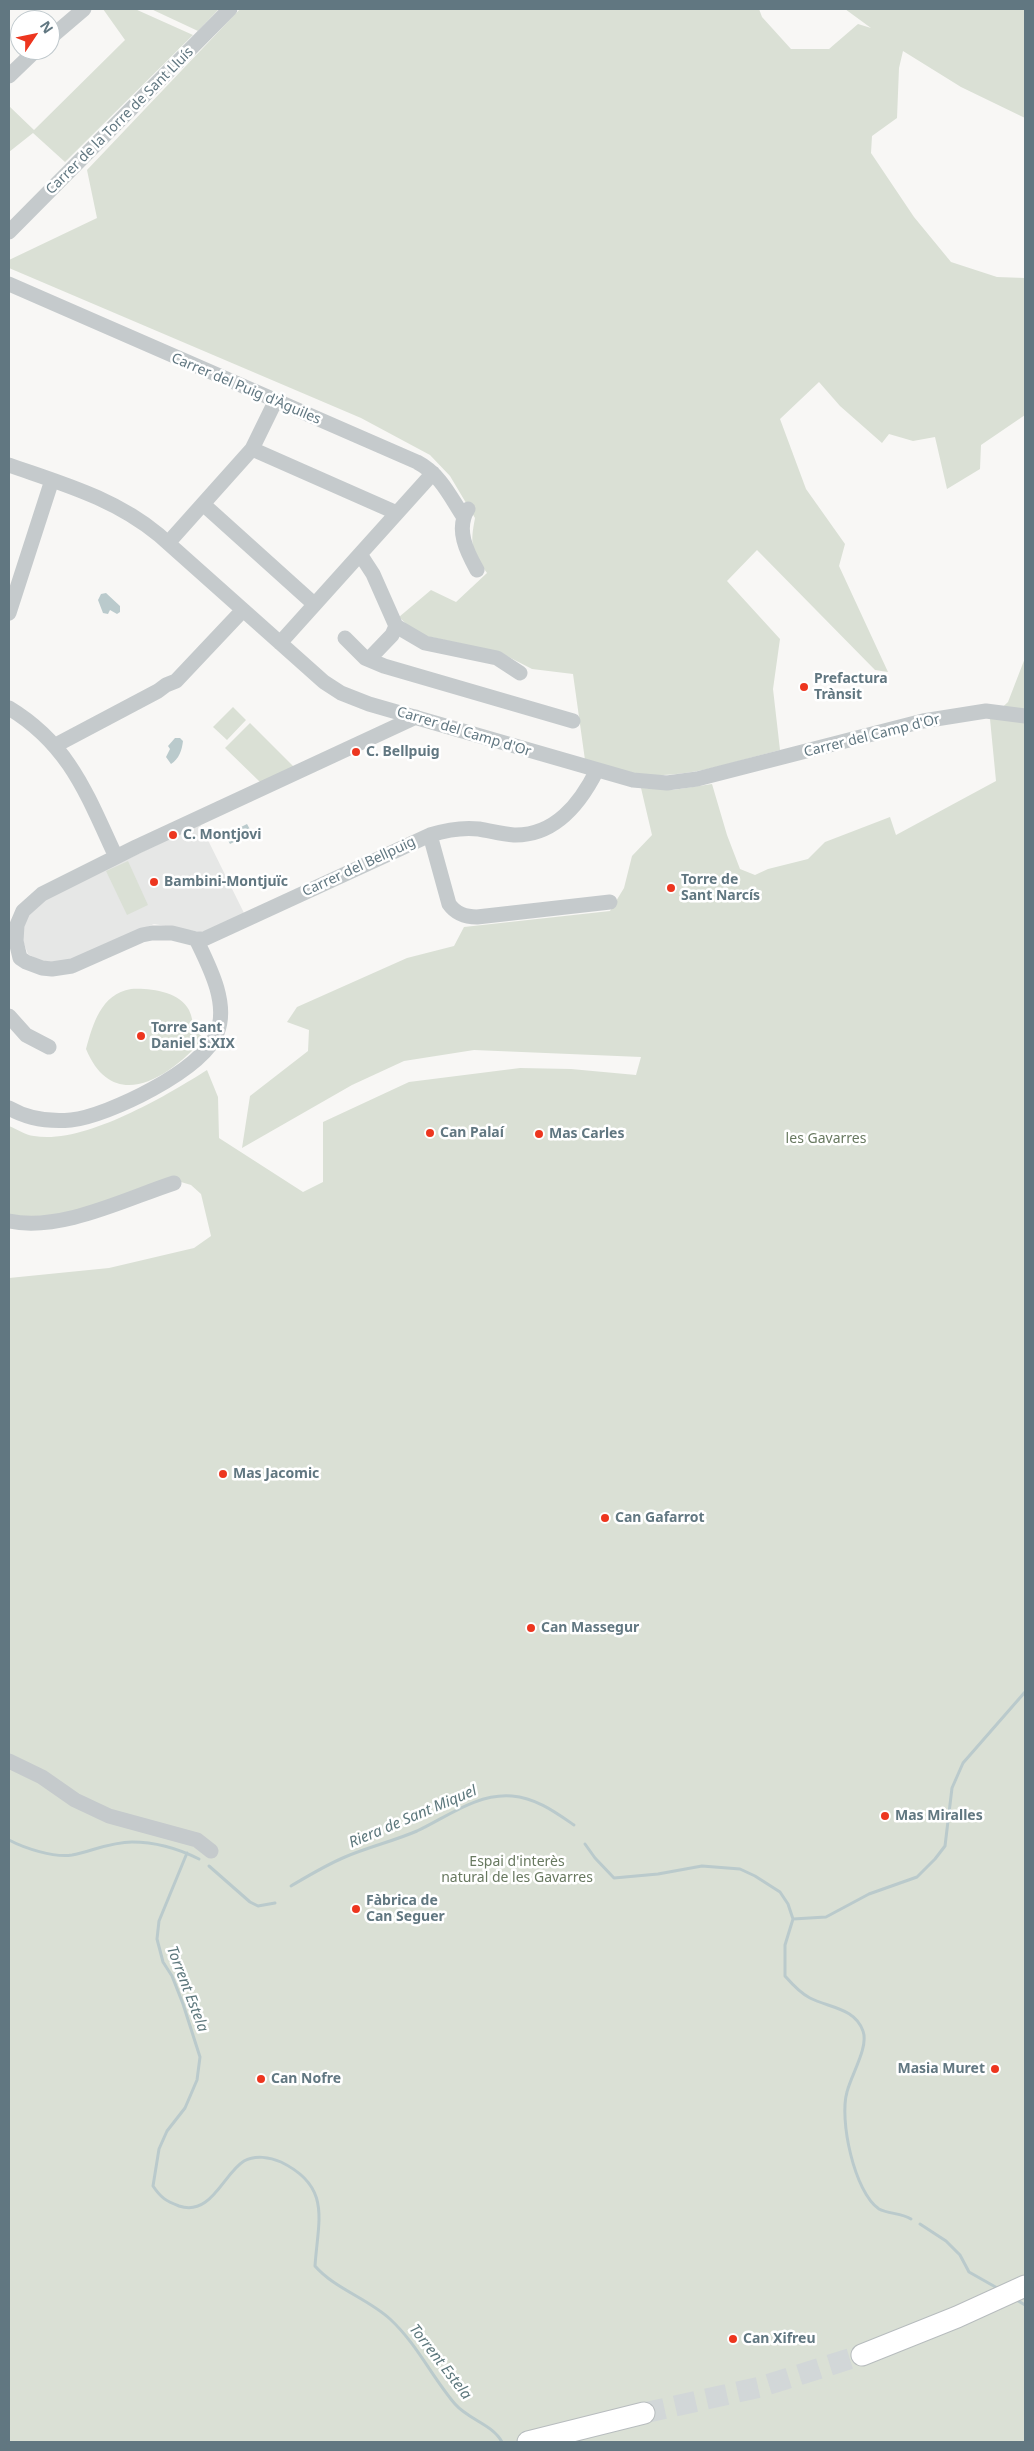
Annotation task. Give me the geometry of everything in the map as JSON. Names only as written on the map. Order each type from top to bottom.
[{"type":"highway","points":[[862,2355],[1025,2286]]},
{"type":"highway","points":[[528,2442],[644,2413]]},
{"type":"street","points":[[60,29],[84,9]]},
{"type":"street","name":"Carrer de la Torre de Sant Lluís","points":[[9,232],[230,9]]},
{"type":"street","points":[[9,76],[26,60]]},
{"type":"street","name":"Carrer del Puig d'Àguiles","points":[[9,284],[275,402],[418,462],[433,473],[465,513],[461,524],[463,537],[470,558],[478,570]]},
{"type":"street","points":[[168,543],[252,449],[275,402]]},
{"type":"street","points":[[252,449],[397,513]]},
{"type":"street","name":"Carrer del Camp d'Or","points":[[9,465],[80,488],[108,501],[153,530],[324,682],[336,690],[369,704],[634,780],[652,782],[697,779],[924,721],[986,711],[1025,716]]},
{"type":"street","points":[[280,643],[433,473]]},
{"type":"street","points":[[9,613],[52,480]]},
{"type":"street","points":[[203,504],[314,604]]},
{"type":"street","points":[[360,554],[374,574],[396,626],[425,643],[497,658],[520,673]]},
{"type":"street","points":[[56,745],[158,691],[166,684],[176,682],[243,610]]},
{"type":"street","points":[[369,658],[392,635],[396,626]]},
{"type":"street","points":[[345,638],[365,658],[394,669],[573,721]]},
{"type":"street","points":[[9,708],[39,728],[56,745],[83,786],[116,857]]},
{"type":"street","points":[[9,1108],[38,1120],[55,1121],[86,1118],[156,1088],[199,1056],[218,1032],[220,1013],[213,978],[196,940],[172,933],[152,933],[63,968],[42,968],[26,962],[15,962],[18,924],[27,906],[42,894],[116,857],[416,717]]},
{"type":"street","name":"Carrer del Bellpuig","points":[[196,940],[212,936],[430,835],[469,828],[515,835],[536,833],[553,825],[568,813],[597,770]]},
{"type":"street","points":[[430,835],[450,904],[463,916],[610,902]]},
{"type":"street","points":[[9,1016],[26,1035],[49,1047]]},
{"type":"street","points":[[9,1221],[27,1224],[49,1222],[141,1196],[174,1183]]},
{"type":"street","points":[[9,1761],[42,1777],[75,1800],[109,1816],[196,1840],[212,1852]]},
{"type":"shaded area","points":[[106,593],[120,606],[120,612],[117,614],[110,610],[108,614],[103,613],[98,600],[101,594]]},
{"type":"shaded area","points":[[175,738],[180,738],[183,744],[178,757],[171,764],[166,757],[170,749],[168,746]]},
{"type":"shaded area","name":"Bambini-Montjuïc","points":[[200,824],[244,913],[209,930],[200,932],[154,924],[73,959],[58,962],[40,961],[28,954],[22,939],[22,924],[39,902]]},
{"type":"shaded area","points":[[247,824],[252,833],[230,844],[225,835]]},
{"type":"green space","points":[[103,9],[135,9],[193,35],[65,162],[33,133],[9,152],[9,106],[34,130],[125,40]]},
{"type":"green space","points":[[151,9],[219,9],[198,31]]},
{"type":"green space","points":[[240,9],[759,9],[762,17],[791,49],[829,49],[858,24],[871,28],[845,9],[1025,9],[1025,118],[961,87],[903,51],[899,68],[897,118],[872,136],[871,153],[914,217],[951,262],[997,277],[1025,278],[1025,415],[981,445],[980,469],[947,489],[935,437],[913,441],[889,434],[882,443],[840,406],[819,382],[780,419],[806,489],[845,544],[839,566],[888,672],[875,670],[757,550],[727,581],[780,639],[773,689],[780,750],[724,765],[667,775],[629,773],[585,760],[573,674],[532,669],[499,652],[417,634],[399,617],[431,590],[456,602],[487,573],[473,547],[475,518],[450,476],[430,455],[361,418],[9,268],[9,260],[97,218],[87,170]]},
{"type":"green space","name":"Espai d'interès natural de les Gavarres","points":[[1025,658],[1025,2442],[9,2442],[9,1278],[109,1268],[194,1248],[211,1236],[201,1194],[191,1185],[171,1179],[100,1204],[46,1218],[9,1215],[9,1126],[34,1136],[54,1137],[76,1133],[99,1126],[147,1105],[207,1070],[218,1097],[219,1138],[303,1192],[323,1182],[323,1122],[409,1082],[520,1068],[571,1069],[636,1075],[641,1057],[474,1050],[404,1061],[352,1085],[242,1148],[250,1096],[308,1051],[309,1030],[287,1022],[297,1007],[407,958],[454,946],[464,927],[610,911],[624,888],[632,856],[652,835],[641,788],[673,790],[712,784],[727,835],[740,869],[755,875],[768,869],[808,859],[825,842],[890,817],[896,835],[996,781],[990,719],[1008,702]]},
{"type":"green space","points":[[233,707],[246,720],[227,740],[213,727]]},
{"type":"green space","points":[[250,723],[294,767],[260,782],[225,748]]},
{"type":"green space","points":[[128,861],[148,905],[127,915],[106,871]]},
{"type":"green space","points":[[131,989],[155,990],[178,999],[189,1010],[194,1030],[204,1038],[176,1065],[160,1076],[143,1083],[127,1085],[112,1081],[98,1069],[86,1049],[95,1020],[105,1004],[112,997]]},
{"type":"waterway","points":[[793,1919],[826,1917],[869,1894],[917,1877],[945,1846],[952,1788],[963,1763],[1025,1692]]},
{"type":"waterway","name":"Riera de Sant Miquel","points":[[291,1886],[338,1860],[417,1831],[463,1807],[487,1798],[499,1796],[521,1797],[545,1806],[574,1825]]},
{"type":"waterway","name":"Riera de Sant Miquel","points":[[9,1840],[39,1852],[65,1856],[117,1843],[141,1842],[167,1847],[199,1859]]},
{"type":"waterway","name":"Riera de Sant Miquel","points":[[585,1844],[614,1878],[658,1874],[702,1866],[740,1869],[780,1892],[788,1904],[793,1919],[785,1945],[785,1976],[806,1996],[848,2013],[859,2023],[863,2031],[864,2045],[849,2085],[845,2104],[847,2136],[856,2172],[862,2187],[870,2200],[879,2209],[911,2219]]},
{"type":"waterway","name":"Torrent Estela","points":[[187,1853],[159,1921],[157,1939],[163,1962],[172,1976],[183,2004],[200,2057],[197,2080],[185,2108],[167,2131],[159,2149],[153,2186],[167,2201],[190,2208],[208,2200],[236,2167],[248,2159],[258,2157],[272,2159],[297,2172],[308,2182],[315,2194],[318,2206],[319,2219],[315,2266],[332,2281],[390,2319],[408,2339],[455,2404],[486,2426],[502,2442]]},
{"type":"waterway","name":"Riera de Sant Miquel","points":[[209,1866],[250,1902],[258,1906],[275,1903]]},
{"type":"waterway","name":"Riera de Sant Miquel","points":[[920,2224],[946,2241],[960,2255],[969,2272],[999,2289]]},
{"type":"waterway","name":"Riera de Sant Miquel","points":[[1015,2299],[1025,2305]]},
{"type":"tunnel","points":[[644,2413],[760,2387],[862,2355]]},
{"type":"place","name":"Prefactura Trànsit","points":[[804,687]]},
{"type":"place","name":"C. Bellpuig","points":[[356,752]]},
{"type":"place","name":"C. Montjovi","points":[[173,835]]},
{"type":"place","name":"Bambini-Montjuïc","points":[[154,882]]},
{"type":"place","name":"Torre de Sant Narcís","points":[[671,888]]},
{"type":"place","name":"Torre Sant Daniel S.XIX","points":[[141,1036]]},
{"type":"place","name":"Can Palaí","points":[[430,1133]]},
{"type":"place","name":"Mas Carles","points":[[539,1134]]},
{"type":"place","name":"Mas Jacomic","points":[[223,1474]]},
{"type":"place","name":"Can Gafarrot","points":[[605,1518]]},
{"type":"place","name":"Can Massegur","points":[[531,1628]]},
{"type":"place","name":"Mas Miralles","points":[[885,1816]]},
{"type":"place","name":"Fàbrica de Can Seguer","points":[[356,1909]]},
{"type":"place","name":"Masia Muret","points":[[995,2069]]},
{"type":"place","name":"Can Nofre","points":[[261,2079]]},
{"type":"place","name":"Can Xifreu","points":[[733,2339]]},
{"type":"park label","name":"les Gavarres","points":[[826,1139]]}]
